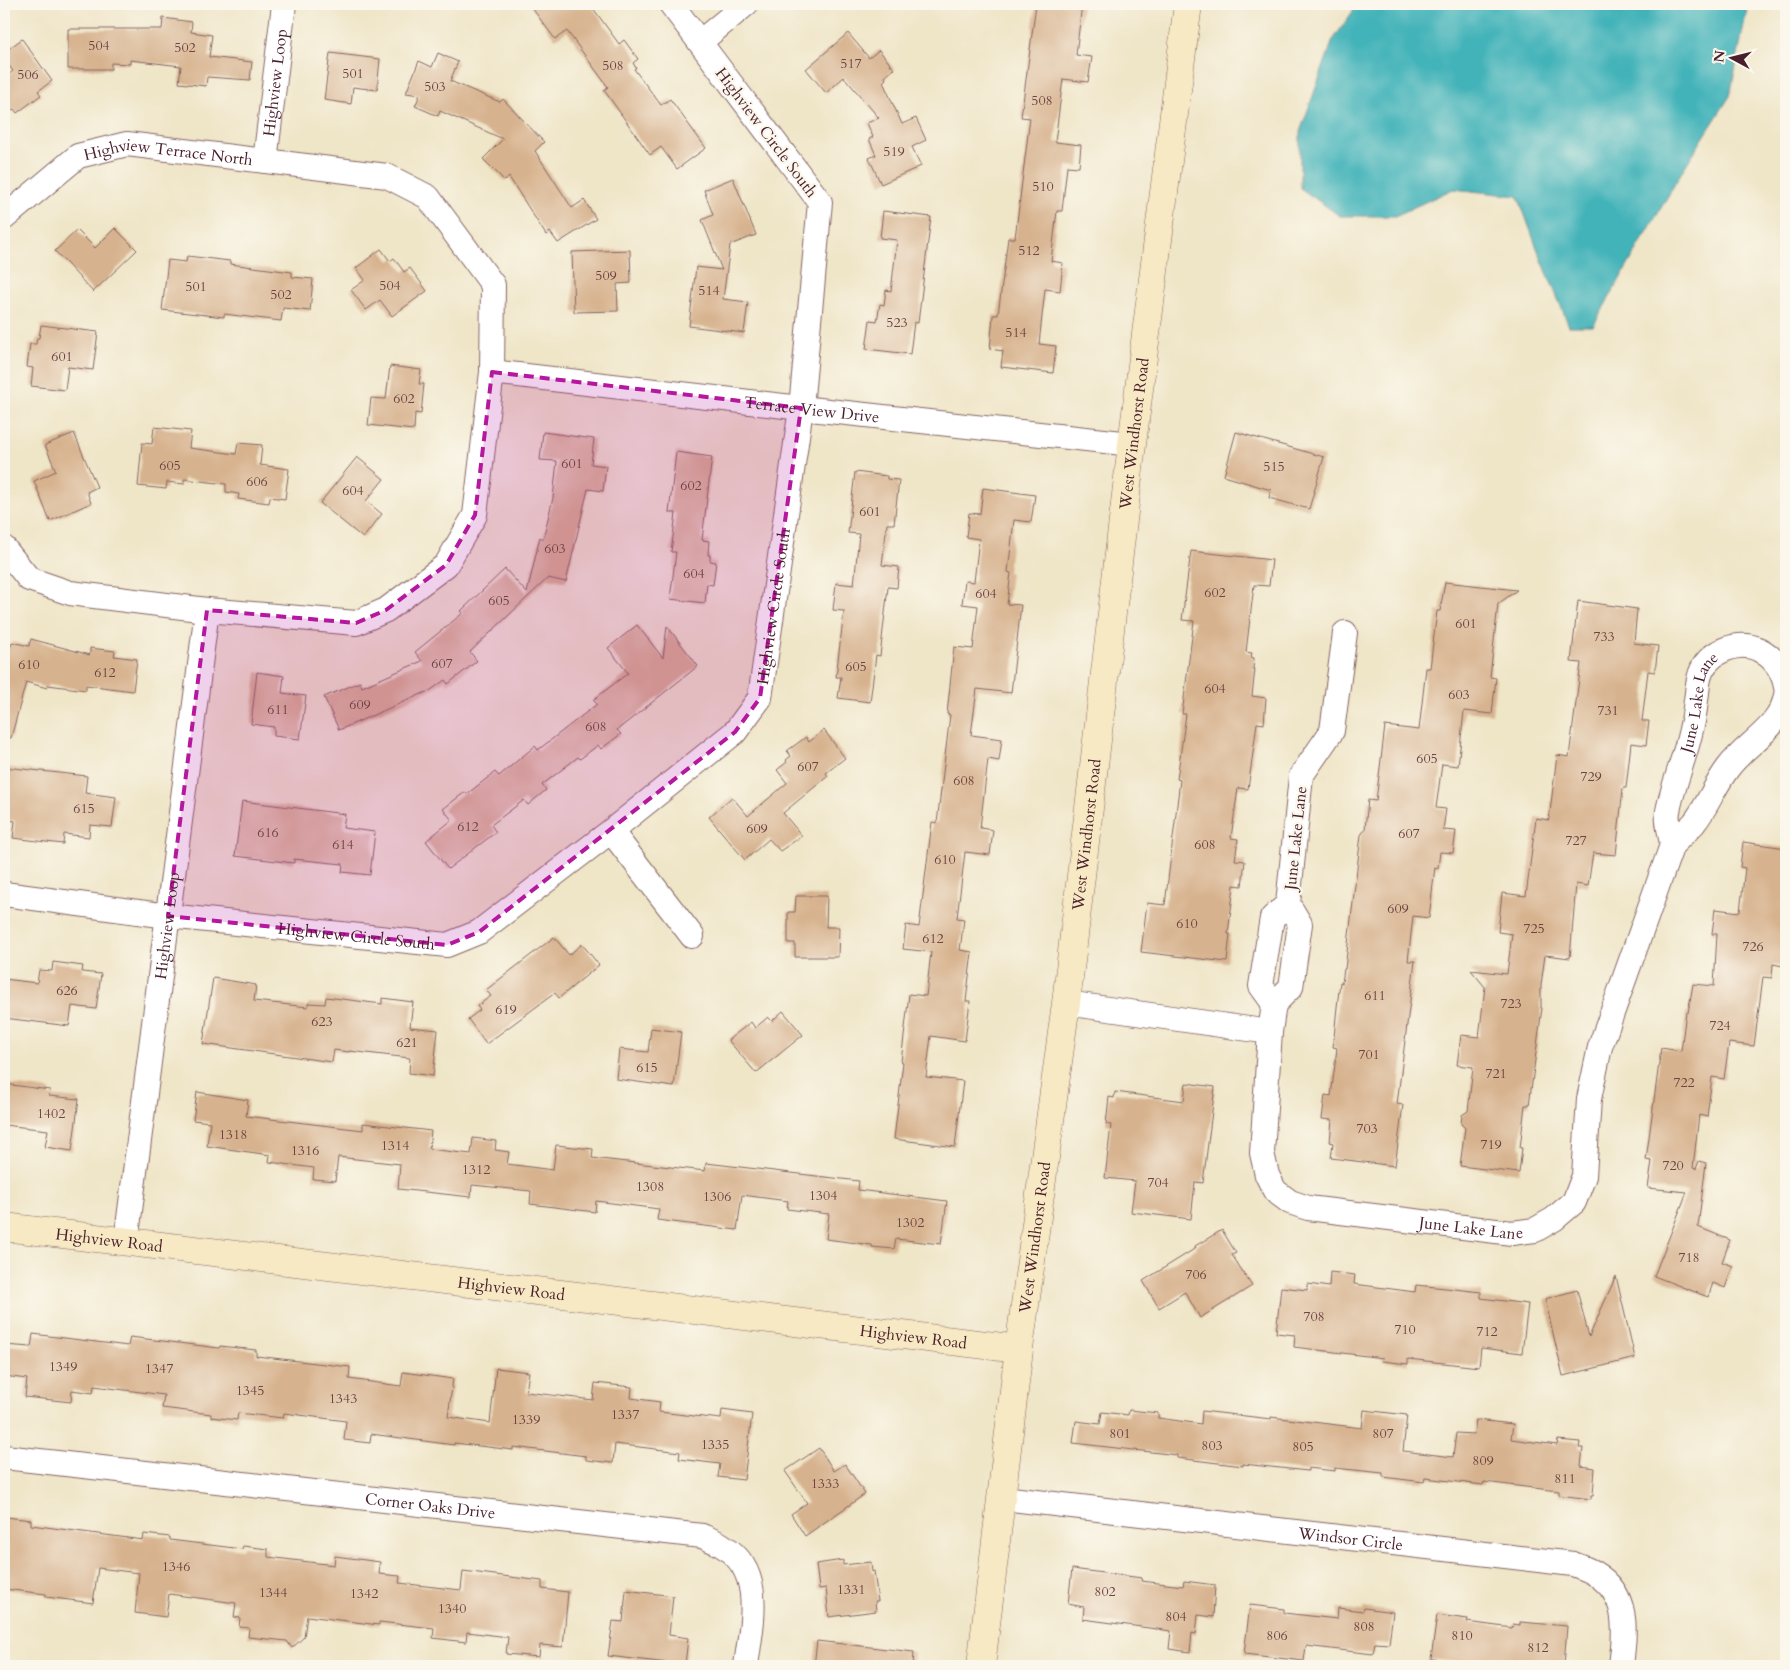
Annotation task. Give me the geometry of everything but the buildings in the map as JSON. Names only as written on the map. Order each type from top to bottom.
[{"type":"street","name":"Highview Loop","points":[[264,161],[284,4]]},
{"type":"street","name":"Highview Circle South","points":[[4,894],[168,916],[447,945],[479,932],[611,831],[735,732],[760,698],[801,408],[820,202],[671,4]]},
{"type":"street","points":[[700,42],[746,4]]},
{"type":"street","name":"West Windhorst Road","points":[[981,1666],[1019,1349],[1066,1003],[1132,444],[1188,4]]},
{"type":"street","name":"Highview Terrace North","points":[[4,218],[78,156],[126,144],[387,176],[428,196],[493,285],[492,372],[475,515],[446,564],[386,610],[356,623],[207,610]]},
{"type":"street","name":"Terrace View Drive","points":[[492,372],[1132,444]]},
{"type":"street","points":[[4,548],[29,579],[70,593],[207,610]]},
{"type":"street","name":"Highview Loop","points":[[126,1242],[207,610]]},
{"type":"street","name":"June Lake Lane","points":[[1345,633],[1332,731],[1301,776],[1288,904],[1272,918],[1261,986],[1274,1004],[1270,1032],[1262,1153],[1267,1175],[1275,1191],[1290,1202],[1308,1208],[1512,1232],[1535,1230],[1554,1219],[1574,1202],[1584,1176],[1589,1099],[1600,1046],[1672,845],[1694,823],[1728,768],[1746,748],[1779,718],[1785,705],[1786,695]]},
{"type":"street","name":"June Lake Lane","points":[[1672,845],[1667,813],[1691,733],[1697,699],[1697,684],[1702,669],[1712,657],[1726,649],[1741,646],[1756,648],[1768,654],[1778,664],[1786,687]]},
{"type":"street","points":[[611,831],[692,936]]},
{"type":"street","points":[[1066,1003],[1270,1032]]},
{"type":"street","name":"Highview Road","points":[[4,1227],[1019,1349]]},
{"type":"street","name":"Corner Oaks Drive","points":[[4,1458],[702,1536],[724,1546],[740,1562],[750,1581],[754,1603],[746,1666]]},
{"type":"street","name":"Windsor Circle","points":[[1002,1498],[1573,1564],[1594,1573],[1611,1587],[1622,1608],[1625,1631],[1621,1666]]},
{"type":"highlighted area","points":[[492,372],[801,408],[760,698],[735,732],[479,932],[447,945],[168,916],[207,610],[356,623],[386,610],[446,565],[475,515]]},
{"type":"water","points":[[1358,4],[1748,4],[1730,96],[1684,168],[1593,326],[1569,326],[1518,196],[1453,189],[1395,216],[1340,216],[1300,188],[1300,132],[1333,40]]}]
